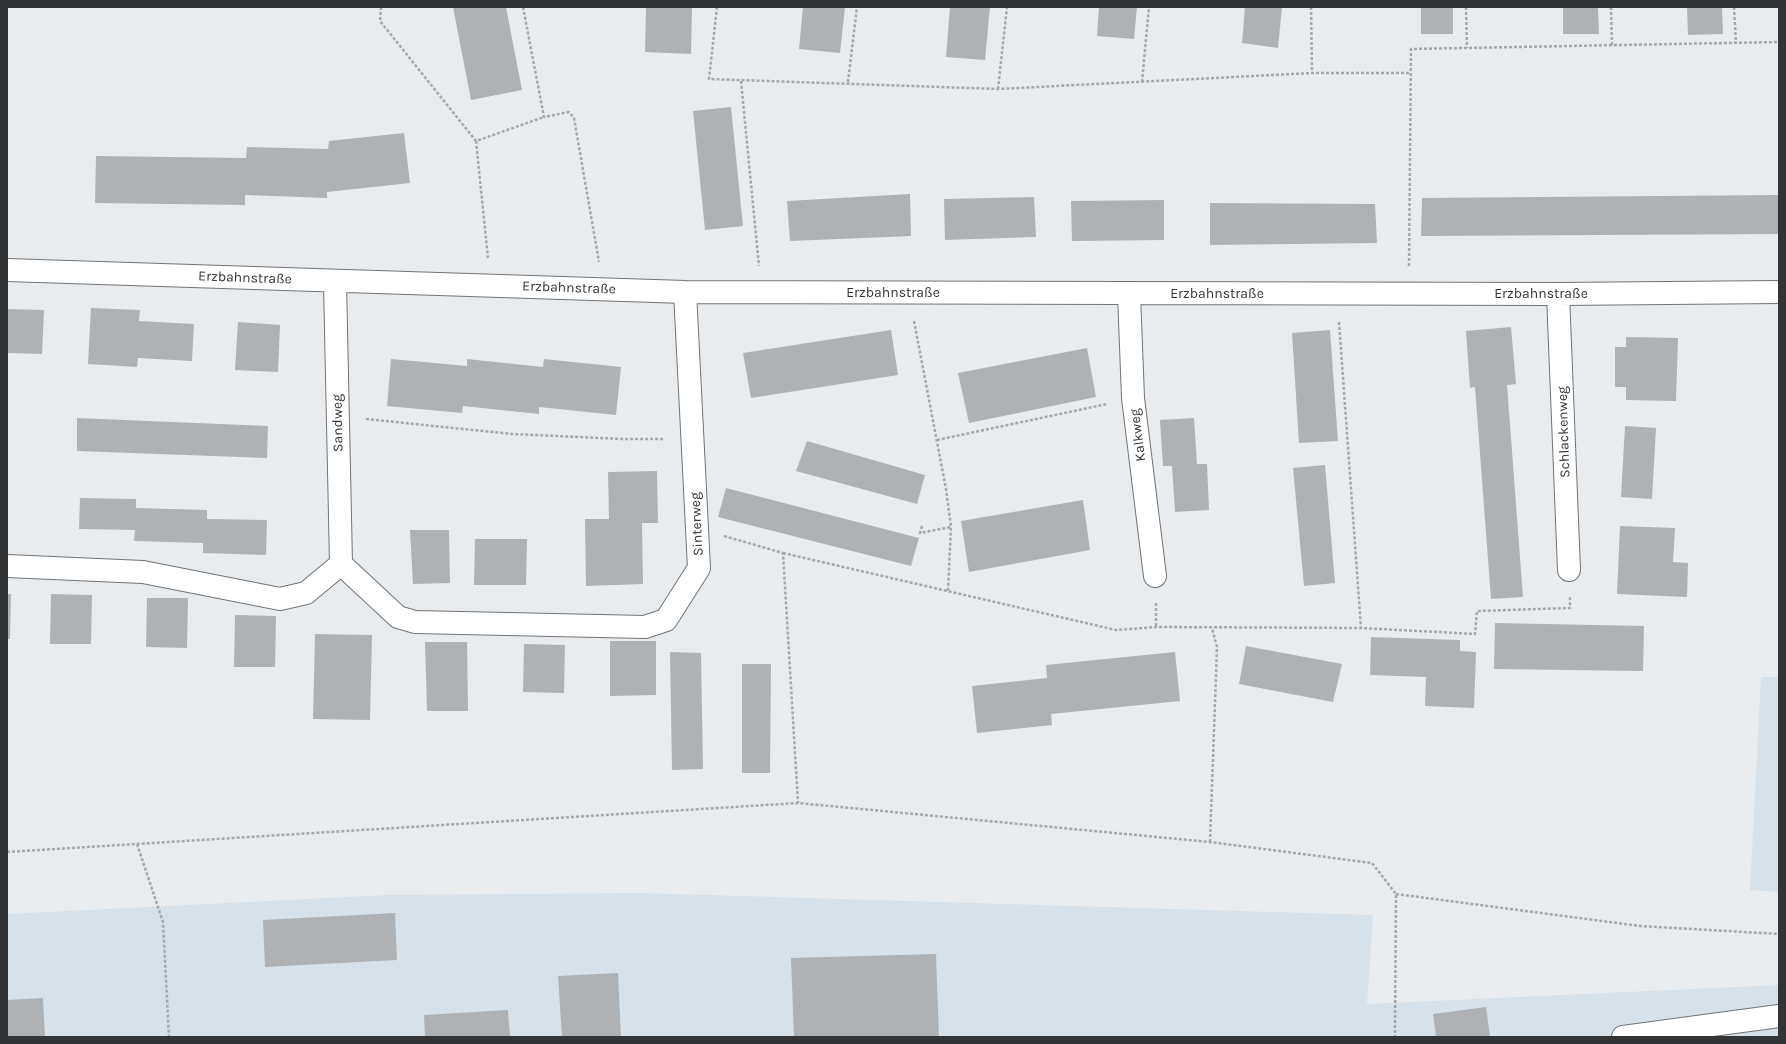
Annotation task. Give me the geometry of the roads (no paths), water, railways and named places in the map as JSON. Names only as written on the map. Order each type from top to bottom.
[{"type":"street","name":"Erzbahnstraße","points":[[7,270],[335,282],[685,292],[1129,294],[1558,294],[1779,292]]},
{"type":"street","name":"Sandweg","points":[[335,282],[341,564]]},
{"type":"street","name":"Sinterweg","points":[[341,564],[398,617],[415,622],[645,627],[666,620],[699,568],[685,292]]},
{"type":"street","name":"Kalkweg","points":[[1129,294],[1133,398],[1155,576]]},
{"type":"street","name":"Schlackenweg","points":[[1558,294],[1569,570]]},
{"type":"street","points":[[7,566],[143,572],[280,599],[306,593],[341,564]]},
{"type":"street","points":[[1623,1037],[1718,1031],[1779,1016]]}]
